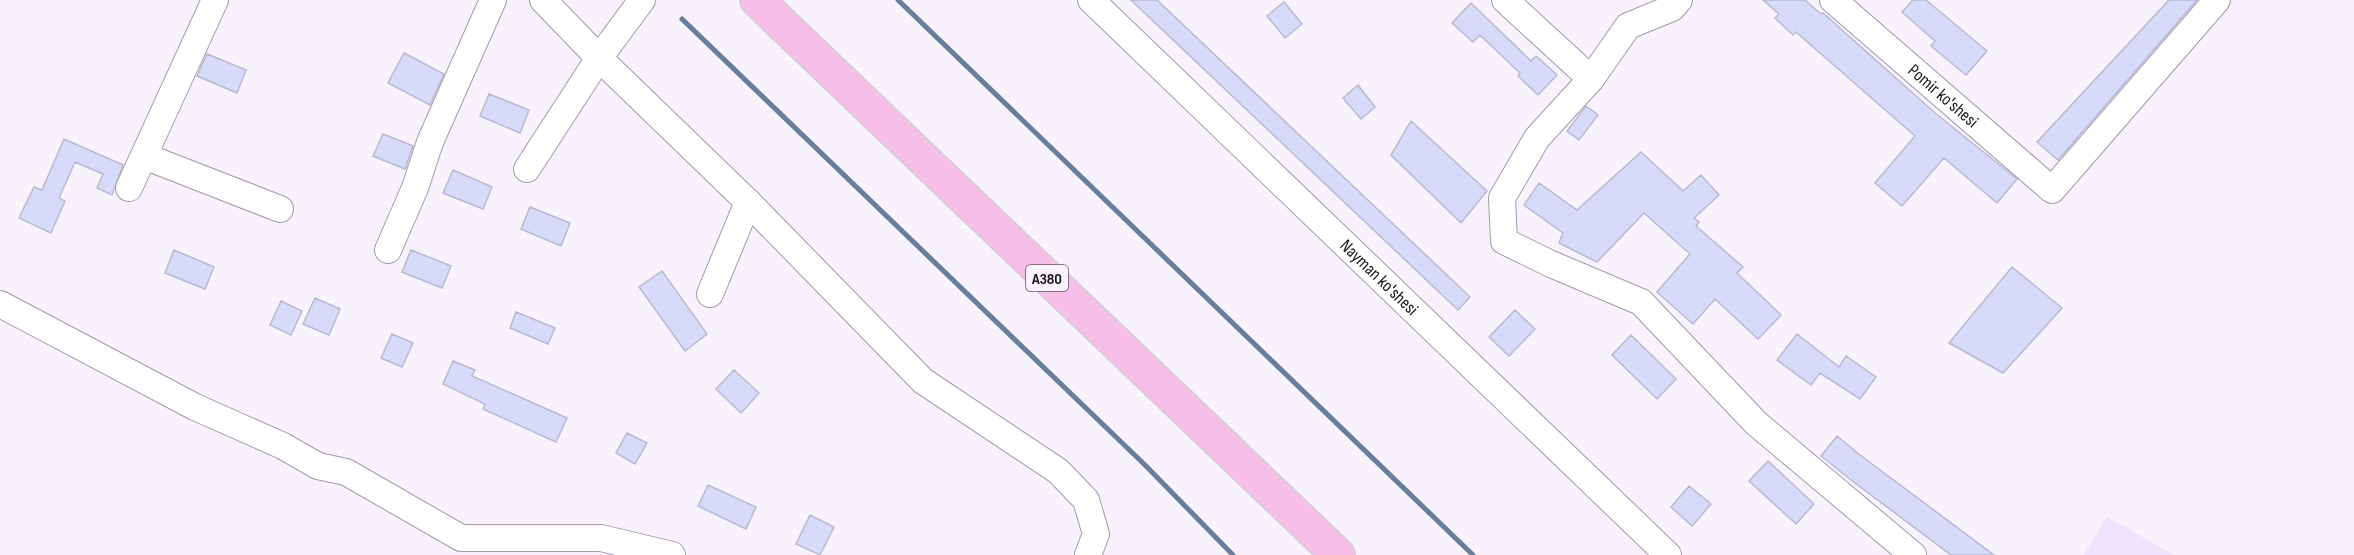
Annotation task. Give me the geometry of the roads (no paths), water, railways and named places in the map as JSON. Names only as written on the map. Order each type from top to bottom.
[{"type":"highway","name":"A380","points":[[757,0],[1338,555]]},
{"type":"street","points":[[129,188],[215,0]]},
{"type":"street","points":[[387,250],[415,188],[435,131],[493,0]]},
{"type":"street","points":[[543,0],[599,58],[748,202],[923,381],[1058,471],[1086,500],[1096,534],[1088,555]]},
{"type":"street","points":[[527,169],[599,58],[642,0]]},
{"type":"street","name":"Nayman ko'shesi","points":[[1091,0],[1668,555]]},
{"type":"street","points":[[1505,0],[1591,79]]},
{"type":"street","points":[[1679,0],[1671,8],[1628,26],[1591,79],[1537,138],[1502,198],[1504,240],[1551,264],[1641,302],[1756,423],[1912,555]]},
{"type":"street","name":"Pomir ko'shesi","points":[[1833,0],[2052,190],[2217,0]]},
{"type":"street","points":[[144,156],[280,209]]},
{"type":"street","points":[[710,294],[748,202]]},
{"type":"street","points":[[0,304],[195,407],[283,446],[318,466],[346,472],[461,538],[601,537],[672,555]]},
{"type":"waterway","points":[[898,0],[1473,555]]},
{"type":"waterway","points":[[682,19],[1145,465],[1233,555]]}]
